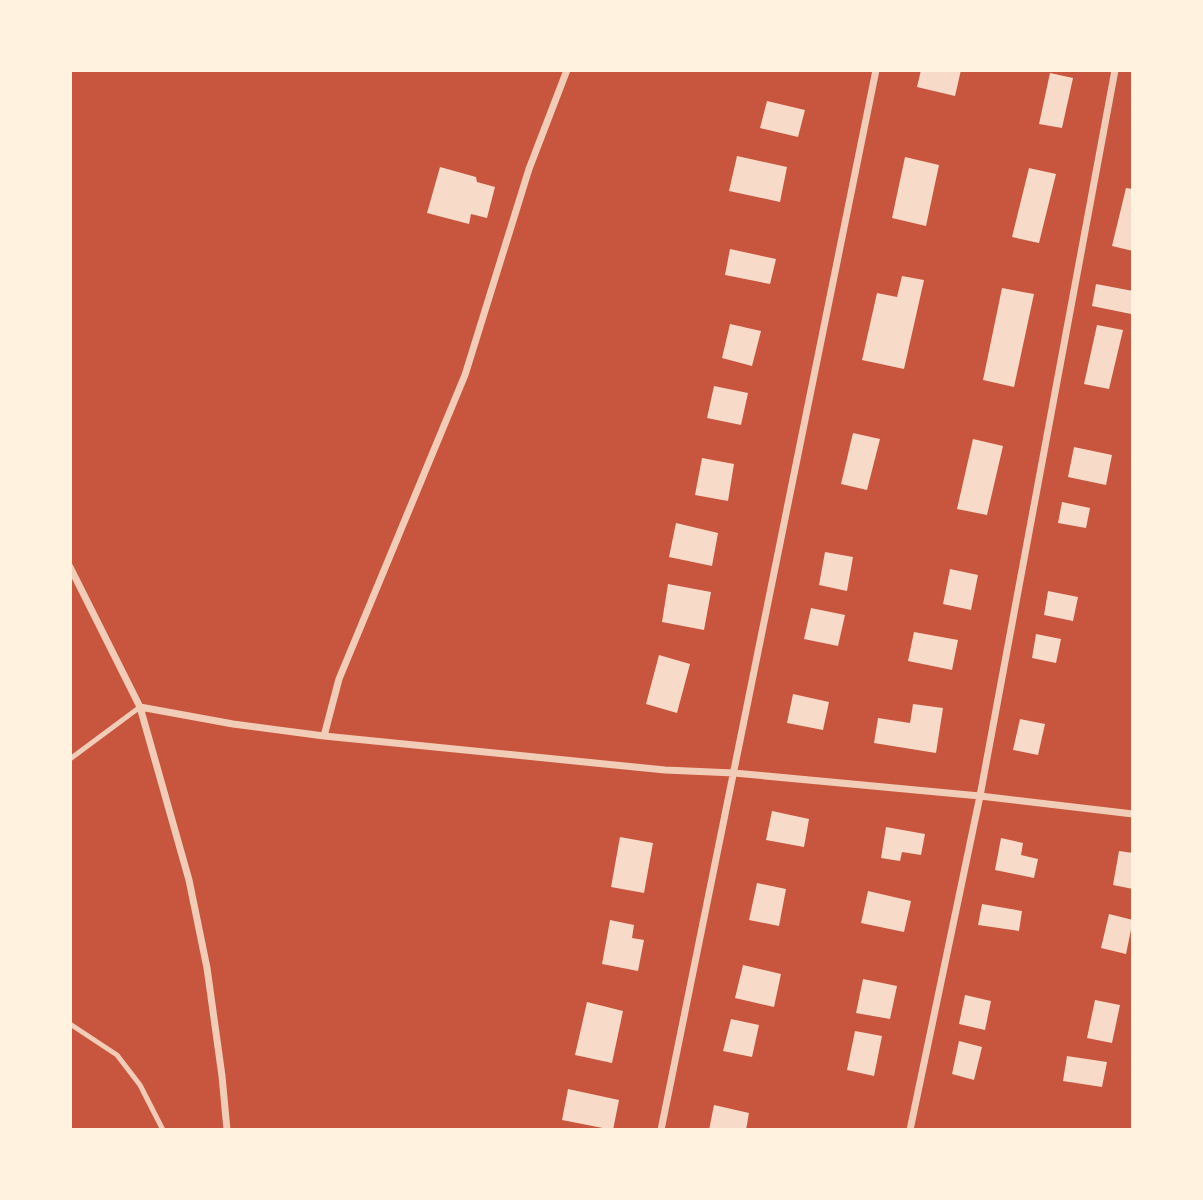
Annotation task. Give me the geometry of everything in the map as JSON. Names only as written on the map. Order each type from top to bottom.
[{"type":"street","points":[[324,736],[339,679],[465,375],[528,169],[567,70]]},
{"type":"street","points":[[661,1130],[876,70]]},
{"type":"street","points":[[910,1130],[980,796],[1115,70]]},
{"type":"street","points":[[70,567],[140,707],[189,880],[206,968],[227,1130]]},
{"type":"street","points":[[140,707],[233,724],[324,736],[665,771],[734,773],[980,796],[1133,814]]},
{"type":"lane","points":[[70,759],[140,707]]},
{"type":"lane","points":[[70,1024],[117,1055],[140,1086],[163,1130]]},
{"type":"building","points":[[921,70],[961,70],[955,96],[917,87]]},
{"type":"building","points":[[1050,73],[1073,78],[1062,128],[1039,124]]},
{"type":"building","points":[[767,101],[805,110],[798,137],[760,128]]},
{"type":"building","points":[[737,156],[787,167],[780,202],[729,191]]},
{"type":"building","points":[[905,157],[939,165],[926,226],[892,218]]},
{"type":"building","points":[[440,167],[476,177],[477,182],[495,187],[487,218],[471,214],[469,224],[427,213]]},
{"type":"building","points":[[1029,168],[1056,174],[1039,243],[1012,237]]},
{"type":"building","points":[[1126,188],[1133,189],[1133,251],[1112,246]]},
{"type":"building","points":[[730,249],[776,259],[770,284],[725,275]]},
{"type":"building","points":[[902,276],[924,280],[904,369],[862,360],[877,293],[897,297]]},
{"type":"building","points":[[1096,284],[1133,291],[1131,314],[1092,306]]},
{"type":"building","points":[[1002,288],[1034,294],[1014,387],[983,380]]},
{"type":"building","points":[[730,324],[761,331],[752,366],[722,358]]},
{"type":"building","points":[[1097,325],[1123,330],[1109,389],[1084,384]]},
{"type":"building","points":[[714,386],[748,393],[741,425],[707,418]]},
{"type":"building","points":[[853,433],[880,439],[867,490],[841,484]]},
{"type":"building","points":[[973,439],[1003,446],[987,515],[957,509]]},
{"type":"building","points":[[1074,447],[1112,455],[1106,485],[1068,477]]},
{"type":"building","points":[[702,458],[734,464],[728,501],[695,495]]},
{"type":"building","points":[[1062,502],[1090,508],[1086,528],[1058,523]]},
{"type":"building","points":[[676,523],[718,533],[712,566],[669,557]]},
{"type":"building","points":[[825,552],[853,557],[847,591],[819,585]]},
{"type":"building","points":[[950,569],[978,575],[971,610],[943,604]]},
{"type":"building","points":[[668,584],[711,592],[704,630],[662,622]]},
{"type":"building","points":[[1048,591],[1078,597],[1073,621],[1044,615]]},
{"type":"building","points":[[811,608],[845,615],[838,646],[804,639]]},
{"type":"building","points":[[914,632],[958,640],[952,670],[908,661]]},
{"type":"building","points":[[1036,634],[1061,639],[1056,663],[1032,658]]},
{"type":"building","points":[[659,655],[690,664],[677,713],[646,704]]},
{"type":"building","points":[[793,694],[829,702],[823,730],[787,723]]},
{"type":"building","points":[[913,704],[943,708],[936,753],[874,743],[878,718],[910,723]]},
{"type":"building","points":[[1020,719],[1045,724],[1038,755],[1013,750]]},
{"type":"building","points":[[772,811],[809,819],[804,847],[766,840]]},
{"type":"building","points":[[886,827],[925,834],[921,855],[902,852],[900,861],[881,858]]},
{"type":"building","points":[[620,837],[653,843],[644,893],[611,887]]},
{"type":"building","points":[[1001,838],[1023,843],[1021,855],[1038,859],[1034,878],[995,870]]},
{"type":"building","points":[[1119,851],[1133,853],[1133,889],[1113,885]]},
{"type":"building","points":[[757,883],[786,889],[779,926],[749,920]]},
{"type":"building","points":[[868,891],[911,901],[904,932],[861,923]]},
{"type":"building","points":[[982,904],[1022,911],[1019,931],[978,925]]},
{"type":"building","points":[[1109,914],[1133,920],[1126,954],[1101,948]]},
{"type":"building","points":[[610,920],[634,925],[632,938],[644,940],[638,971],[602,964]]},
{"type":"building","points":[[743,965],[781,974],[774,1007],[735,998]]},
{"type":"building","points":[[863,979],[897,986],[890,1019],[856,1013]]},
{"type":"building","points":[[965,995],[991,1001],[985,1030],[959,1024]]},
{"type":"building","points":[[1095,1000],[1120,1005],[1112,1043],[1087,1038]]},
{"type":"building","points":[[587,1002],[623,1011],[612,1063],[575,1055]]},
{"type":"building","points":[[731,1019],[759,1025],[752,1057],[723,1051]]},
{"type":"building","points":[[855,1031],[882,1036],[874,1076],[847,1070]]},
{"type":"building","points":[[959,1041],[982,1047],[974,1080],[952,1074]]},
{"type":"building","points":[[1067,1056],[1107,1062],[1102,1087],[1063,1081]]},
{"type":"building","points":[[568,1089],[619,1100],[613,1130],[562,1120]]},
{"type":"building","points":[[714,1105],[749,1113],[746,1130],[709,1130]]}]
